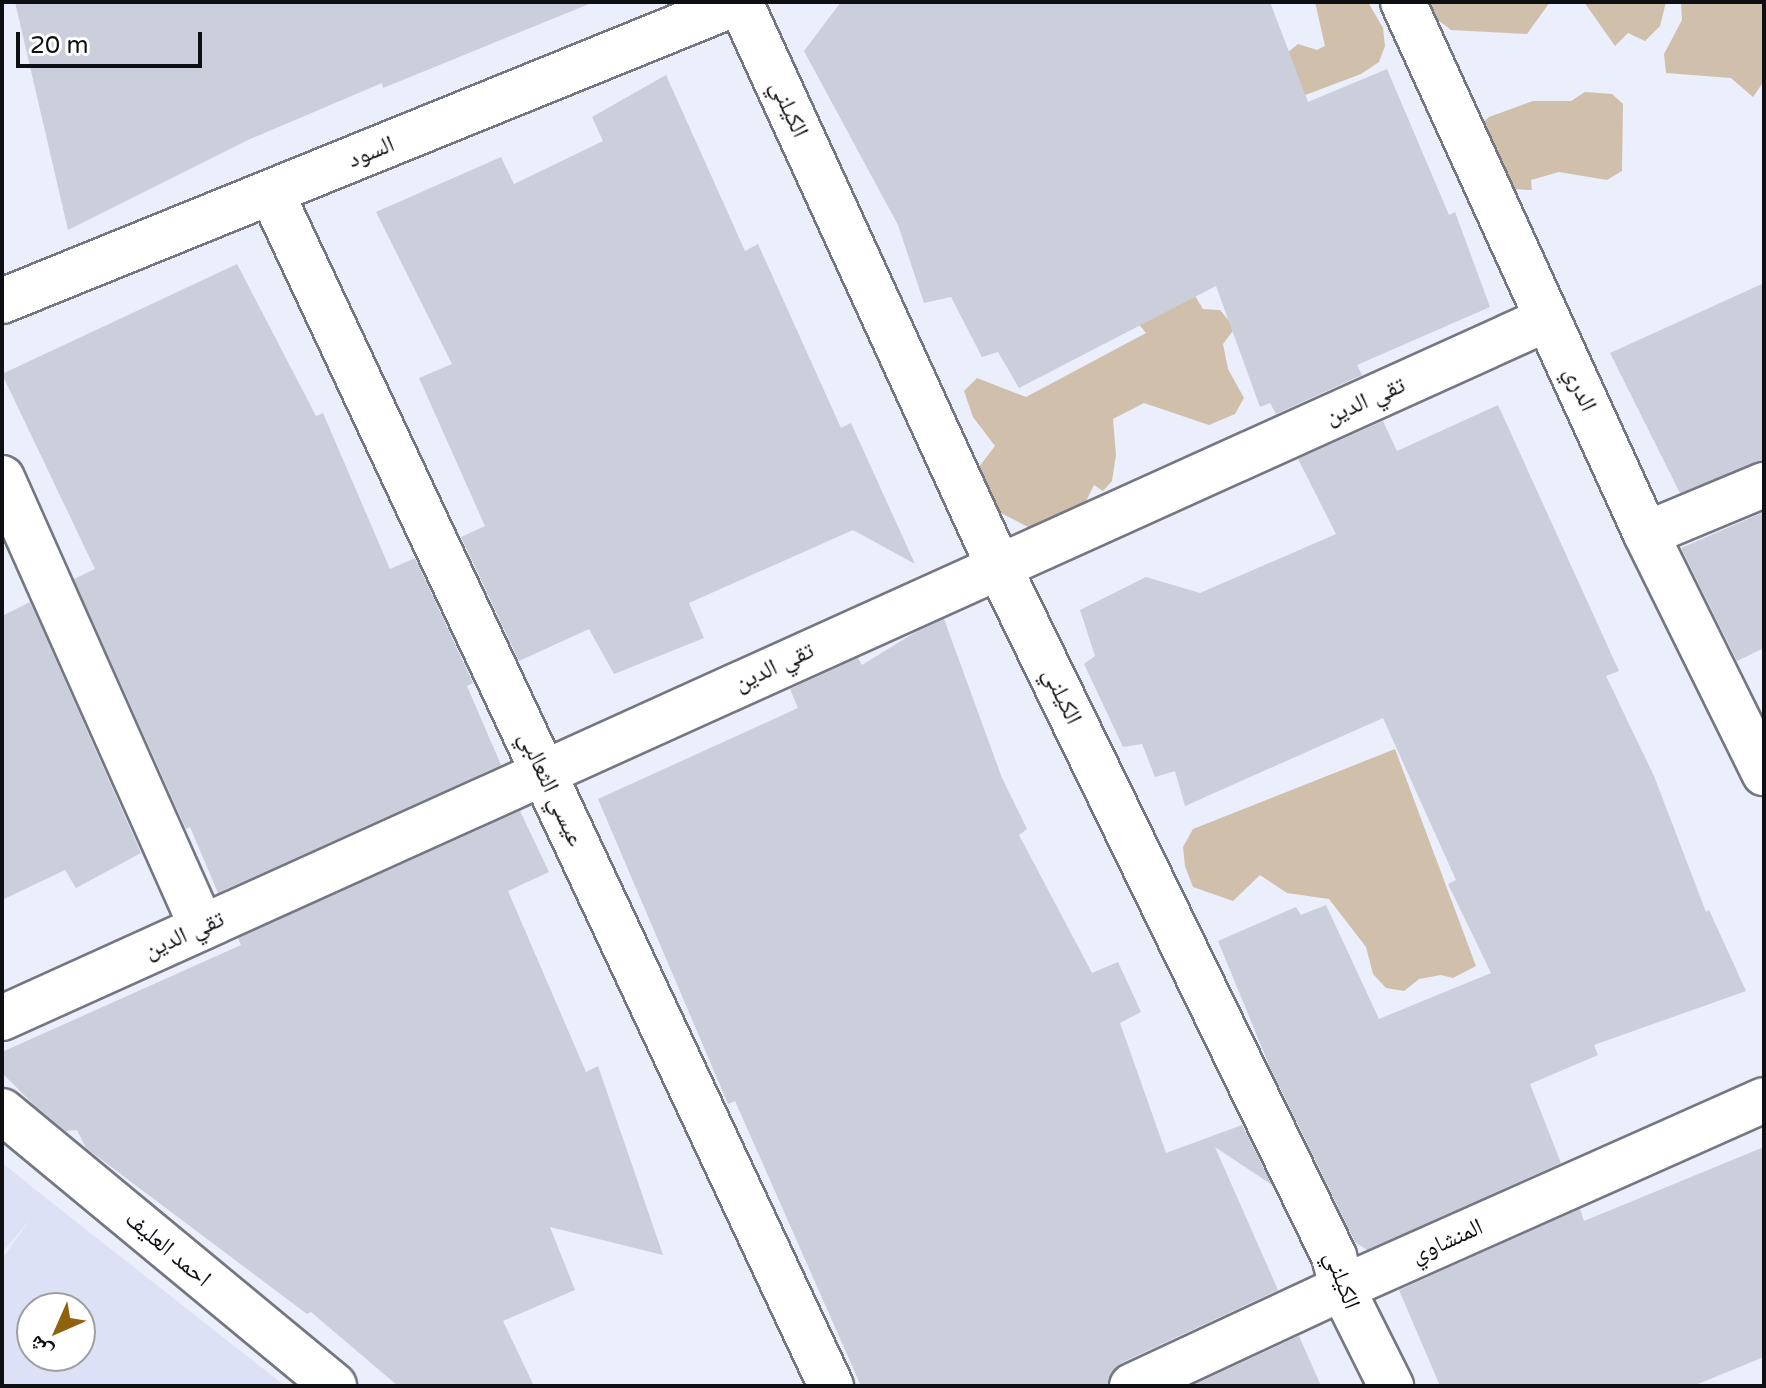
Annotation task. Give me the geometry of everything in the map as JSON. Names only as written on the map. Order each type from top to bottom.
[{"type":"street","name":"السود","points":[[2,301],[739,2]]},
{"type":"street","name":"الكيلني","points":[[739,2],[998,565],[1334,1256],[1342,1288],[1391,1386]]},
{"type":"street","name":"الدري","points":[[1403,2],[1646,534],[1764,773]]},
{"type":"street","name":"عيسي الثعالبي","points":[[271,192],[831,1386]]},
{"type":"street","name":"تقي الدين","points":[[2,1018],[1547,319]]},
{"type":"street","points":[[2,478],[202,927]]},
{"type":"street","points":[[1646,534],[1764,485]]},
{"type":"street","name":"المنشاوي","points":[[1132,1386],[1342,1288],[1764,1100]]},
{"type":"street","name":"احمد العليف","points":[[2,1111],[334,1386]]},
{"type":"shaded area","points":[[1315,2],[1368,2],[1383,28],[1385,46],[1379,62],[1361,74],[1300,97],[1282,57],[1298,44],[1317,50],[1325,46]]},
{"type":"shaded area","points":[[1410,2],[1550,2],[1527,34],[1451,30],[1438,20],[1424,17]]},
{"type":"shaded area","points":[[1584,2],[1666,2],[1660,26],[1645,41],[1628,33],[1615,46]]},
{"type":"shaded area","points":[[1681,2],[1764,2],[1764,81],[1753,97],[1731,78],[1666,73],[1664,54],[1682,20]]},
{"type":"shaded area","points":[[1585,92],[1612,94],[1623,104],[1622,171],[1607,180],[1559,172],[1531,180],[1532,190],[1509,189],[1474,130],[1489,117],[1533,101],[1571,101]]},
{"type":"shaded area","points":[[1192,291],[1203,309],[1220,310],[1235,328],[1223,344],[1228,369],[1244,398],[1235,414],[1209,425],[1144,403],[1113,419],[1116,455],[1112,481],[1103,491],[1094,485],[1085,503],[1051,530],[1028,527],[1001,513],[983,496],[975,472],[995,446],[973,417],[964,391],[977,378],[1026,397],[1146,333],[1133,317]]},
{"type":"shaded area","points":[[1395,749],[1476,966],[1453,978],[1441,975],[1419,979],[1404,991],[1386,988],[1373,974],[1366,947],[1329,899],[1287,893],[1260,875],[1233,901],[1193,887],[1185,866],[1183,847],[1193,829]]},
{"type":"shaded area","points":[[2,1163],[285,1386],[2,1386],[2,1259],[31,1218],[2,1253]]},
{"type":"building","points":[[15,2],[589,4],[383,88],[382,83],[248,140],[68,230]]},
{"type":"building","points":[[841,2],[1270,2],[1308,102],[1387,69],[1449,215],[1455,212],[1490,307],[1357,365],[1362,375],[1276,414],[1270,403],[1260,407],[1216,286],[1019,388],[998,352],[982,357],[951,297],[924,303],[898,225],[804,51]]},
{"type":"building","points":[[666,75],[745,251],[758,244],[841,428],[851,423],[915,564],[853,530],[689,603],[704,638],[614,674],[589,629],[519,661],[461,537],[485,526],[419,378],[452,364],[376,212],[501,157],[514,184],[603,141],[592,117]]},
{"type":"building","points":[[237,264],[316,416],[323,413],[390,569],[415,558],[473,683],[467,686],[501,765],[218,893],[190,827],[186,829],[74,579],[95,569],[2,374]]},
{"type":"building","points":[[1764,283],[1764,461],[1680,493],[1610,353]]},
{"type":"building","points":[[1498,405],[1619,671],[1606,676],[1654,776],[1706,912],[1709,910],[1746,991],[1594,1045],[1598,1055],[1530,1084],[1561,1163],[1367,1250],[1355,1242],[1269,1065],[1218,941],[1296,907],[1301,915],[1326,905],[1379,1019],[1491,973],[1448,884],[1456,880],[1383,718],[1185,806],[1175,771],[1155,777],[1142,744],[1123,747],[1084,664],[1095,656],[1080,610],[1146,577],[1200,593],[1336,534],[1298,459],[1383,421],[1397,451]]},
{"type":"building","points":[[1764,512],[1764,648],[1737,661],[1681,548]]},
{"type":"building","points":[[30,602],[141,853],[76,888],[65,870],[2,900],[2,616]]},
{"type":"building","points":[[944,619],[1002,778],[1027,829],[1019,835],[1092,973],[1118,962],[1141,1012],[1120,1023],[1166,1153],[1242,1125],[1272,1185],[1215,1147],[1278,1290],[1121,1363],[1111,1372],[1107,1386],[861,1386],[735,1101],[728,1104],[598,799],[798,708],[790,689],[858,658],[862,665],[914,633]]},
{"type":"building","points":[[520,811],[549,872],[508,891],[586,1072],[598,1066],[663,1255],[550,1227],[575,1290],[503,1321],[534,1386],[398,1386],[311,1312],[307,1314],[86,1148],[77,1130],[66,1131],[35,1106],[2,1073],[2,1052],[241,945],[238,938]]},
{"type":"building","points":[[1764,1147],[1764,1357],[1693,1386],[1440,1386],[1399,1290],[1580,1209],[1584,1221]]},
{"type":"building","points":[[1299,1336],[1321,1386],[1191,1386]]}]
